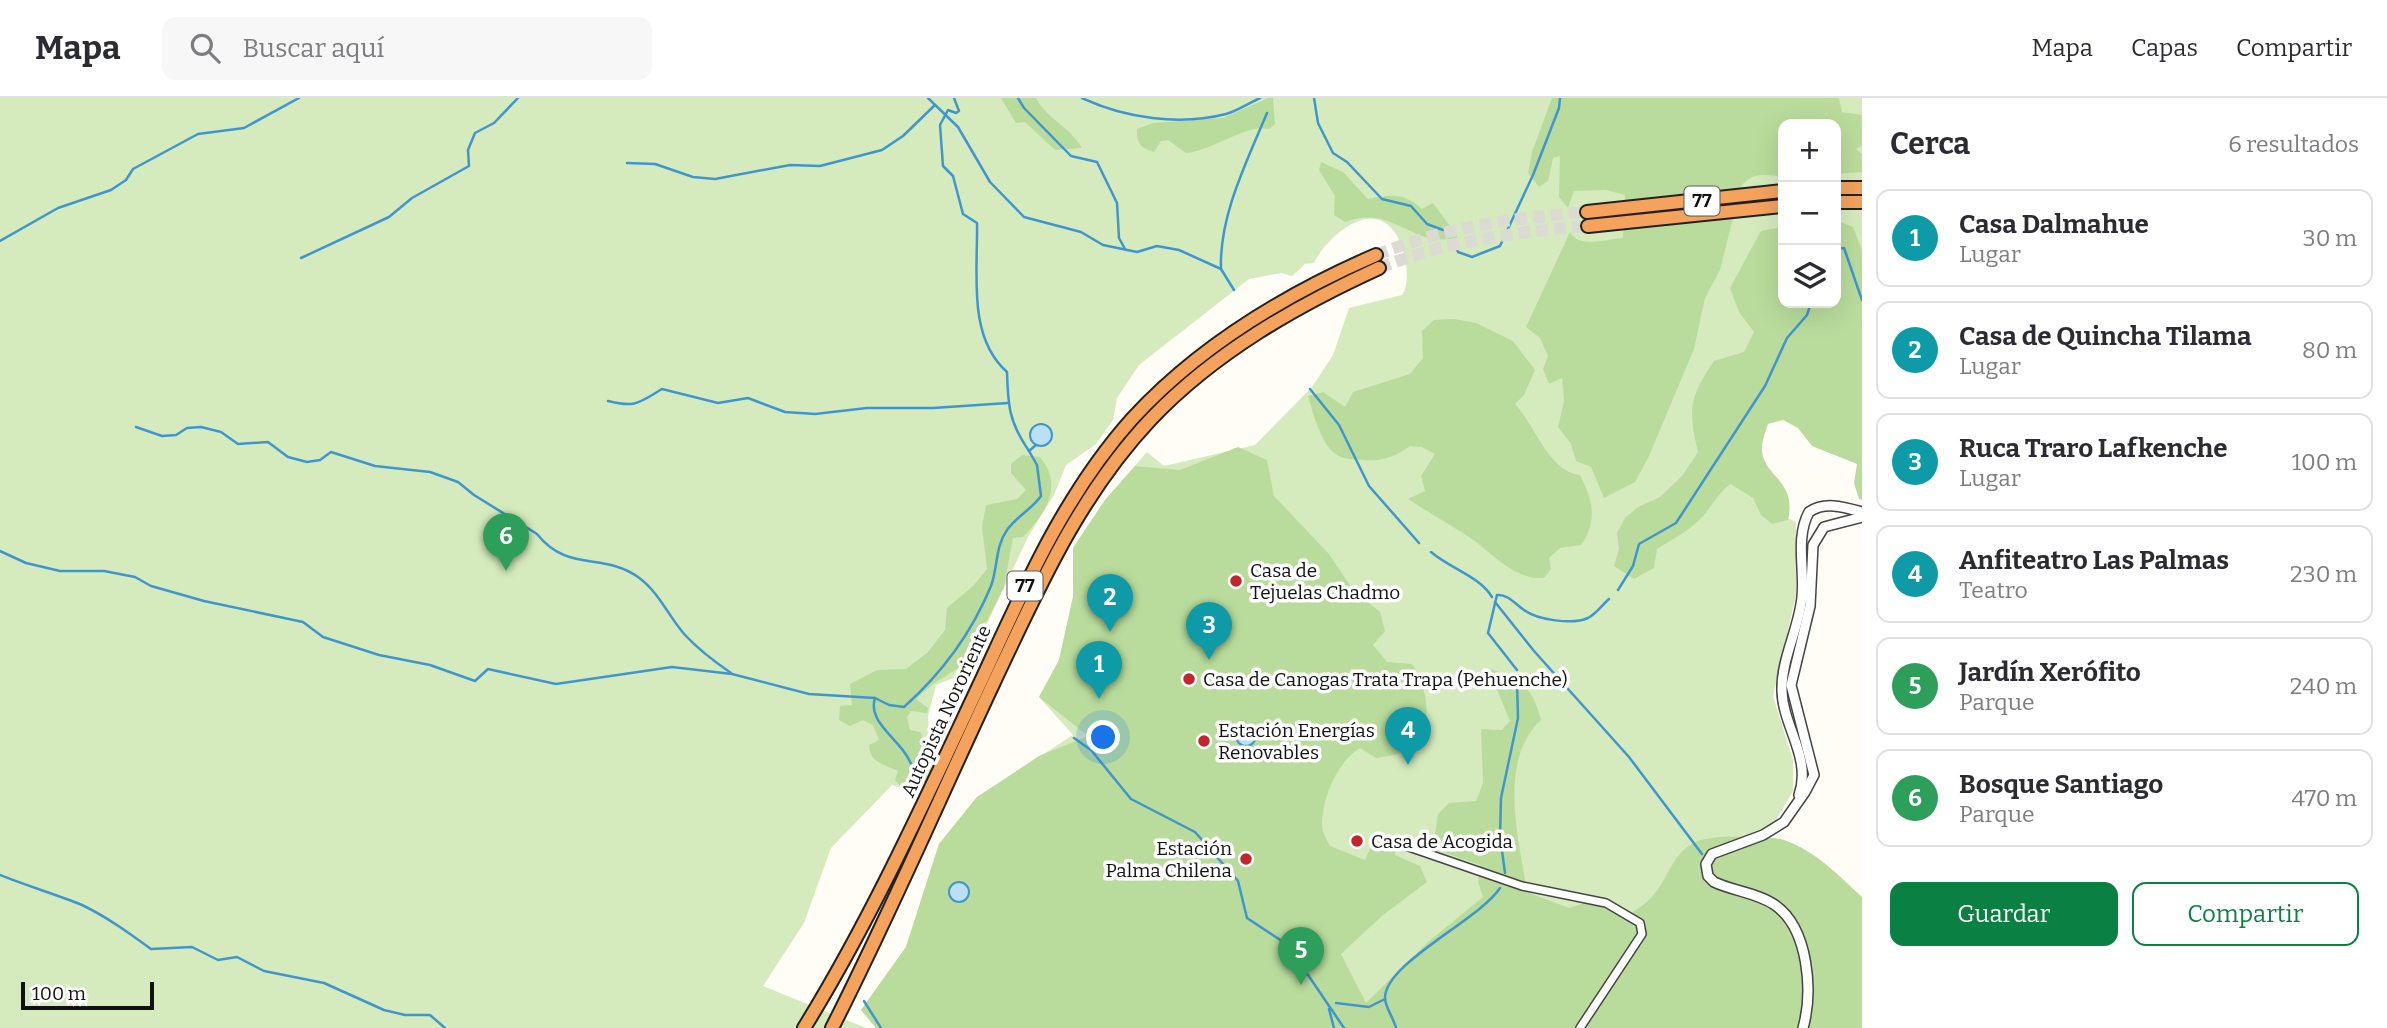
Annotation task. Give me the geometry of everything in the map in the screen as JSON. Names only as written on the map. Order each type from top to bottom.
[{"type":"highway","points":[[1841,188],[1862,188]]},
{"type":"highway","name":"77","points":[[1587,212],[1778,192]]},
{"type":"highway","points":[[1841,202],[1862,202]]},
{"type":"highway","name":"77","points":[[1588,226],[1778,207]]},
{"type":"highway","name":"Autopista Nororiente","points":[[804,1028],[857,940],[899,859],[1048,541],[1099,460],[1152,399],[1220,342],[1304,289],[1378,261],[1298,307],[1219,359],[1163,406],[1107,470],[1068,531],[1041,581],[931,823],[832,1028]]},
{"type":"street","points":[[1795,806],[1804,771],[1784,708],[1782,680],[1802,601],[1803,527],[1809,512],[1825,506],[1862,512]]},
{"type":"street","points":[[1803,1028],[1808,1004],[1807,981],[1802,950],[1786,915],[1769,902],[1714,882],[1705,868],[1712,854],[1775,828],[1795,806],[1814,775],[1791,685],[1810,606],[1812,545],[1824,527],[1826,518],[1823,513],[1809,512]]},
{"type":"street","points":[[1824,527],[1862,517]]},
{"type":"street","points":[[1400,844],[1522,886],[1606,903],[1640,923],[1642,934],[1580,1028]]},
{"type":"green space","points":[[0,98],[1862,98],[1862,308],[1841,263],[1841,119],[1778,119],[1778,308],[1782,308],[1730,484],[1753,498],[1756,503],[1796,522],[1796,595],[1773,696],[1793,760],[1793,791],[1774,824],[1729,842],[1797,1022],[876,1028],[861,1010],[906,947],[939,844],[977,797],[1073,735],[1039,697],[1059,660],[1073,597],[1073,548],[1105,500],[1147,452],[1164,466],[1255,445],[1312,387],[1333,355],[1349,308],[1402,295],[1407,269],[1398,239],[1388,225],[1367,219],[1345,228],[1326,245],[1314,263],[1305,264],[1292,276],[1281,273],[1249,279],[1139,365],[1117,398],[1113,420],[1096,444],[1066,465],[1054,495],[1029,535],[963,674],[936,685],[928,716],[931,772],[917,793],[892,785],[831,848],[804,923],[763,986],[866,1028],[0,1028]]},
{"type":"green space","points":[[1001,98],[1036,98],[1046,112],[1077,140],[1082,148],[1055,150],[1025,122],[1016,123]]},
{"type":"green space","points":[[1273,98],[1275,124],[1269,129],[1260,128],[1240,133],[1197,151],[1186,153],[1168,140],[1161,141],[1154,152],[1143,147],[1137,138],[1137,129],[1153,123],[1223,118]]},
{"type":"green space","points":[[1552,98],[1839,98],[1842,112],[1862,115],[1862,146],[1856,149],[1862,154],[1862,172],[1841,174],[1841,119],[1778,119],[1778,176],[1760,175],[1741,186],[1720,270],[1705,298],[1694,349],[1649,456],[1635,482],[1604,498],[1591,467],[1576,461],[1571,444],[1558,427],[1564,401],[1562,378],[1549,384],[1543,369],[1548,356],[1540,338],[1526,327],[1570,232],[1574,237],[1586,242],[1623,238],[1625,195],[1606,190],[1574,191],[1568,208],[1559,197],[1560,156],[1553,158],[1548,181],[1539,187],[1528,173],[1532,152]]},
{"type":"green space","points":[[1321,162],[1343,172],[1368,199],[1384,196],[1404,197],[1422,209],[1433,203],[1458,237],[1442,240],[1428,238],[1377,218],[1345,222],[1334,215],[1335,196],[1319,170]]},
{"type":"green space","points":[[1841,222],[1853,227],[1862,250],[1862,500],[1859,499],[1854,483],[1857,464],[1812,446],[1798,428],[1783,420],[1768,424],[1762,451],[1768,467],[1788,496],[1788,520],[1772,524],[1761,515],[1753,498],[1730,484],[1699,520],[1657,549],[1654,568],[1634,579],[1614,566],[1619,549],[1617,533],[1625,518],[1638,507],[1660,497],[1682,476],[1698,452],[1692,414],[1695,395],[1714,361],[1744,352],[1754,332],[1739,312],[1730,288],[1761,231],[1778,228],[1778,308],[1841,308]]},
{"type":"green space","points":[[1454,319],[1476,323],[1513,341],[1535,370],[1524,395],[1515,404],[1551,457],[1569,472],[1580,475],[1588,493],[1592,519],[1586,536],[1581,545],[1560,548],[1549,558],[1551,569],[1544,578],[1523,575],[1513,570],[1469,537],[1408,499],[1425,491],[1421,476],[1435,454],[1422,447],[1410,446],[1394,456],[1382,459],[1344,458],[1329,447],[1316,421],[1308,396],[1323,392],[1345,407],[1353,392],[1410,374],[1423,358],[1422,331],[1434,320]]},
{"type":"green space","points":[[1238,447],[1267,460],[1274,496],[1329,554],[1353,590],[1380,612],[1385,631],[1373,645],[1387,662],[1412,664],[1424,692],[1427,713],[1424,743],[1395,755],[1376,758],[1360,748],[1338,771],[1325,804],[1322,828],[1330,846],[1365,860],[1376,835],[1396,847],[1395,855],[1420,866],[1427,882],[1383,915],[1341,954],[1366,1003],[1428,942],[1483,897],[1478,882],[1480,865],[1433,849],[1438,814],[1449,803],[1476,801],[1483,783],[1481,729],[1502,730],[1510,721],[1488,668],[1524,685],[1534,699],[1541,720],[1527,737],[1515,778],[1516,825],[1527,892],[1569,908],[1588,902],[1624,916],[1650,899],[1676,859],[1693,843],[1723,837],[1784,840],[1816,857],[1862,897],[1862,1028],[876,1028],[861,1010],[906,947],[939,844],[977,797],[1039,756],[1088,736],[1039,697],[1059,660],[1073,597],[1073,548],[1105,500],[1135,466],[1180,470]]},
{"type":"green space","points":[[1022,455],[1040,457],[1047,468],[1051,478],[1049,499],[1039,518],[1023,537],[1013,538],[1004,587],[987,621],[978,628],[972,639],[968,662],[933,684],[916,699],[928,708],[927,713],[911,711],[907,717],[910,730],[920,732],[924,739],[929,766],[925,782],[911,790],[908,783],[899,785],[895,780],[898,771],[878,762],[872,756],[869,745],[879,740],[873,725],[863,720],[850,726],[839,720],[840,706],[852,705],[850,684],[877,670],[906,669],[928,652],[945,630],[947,608],[973,586],[987,569],[982,527],[986,505],[1017,499],[1026,490],[1011,473],[1011,464]]},
{"type":"water","points":[[1041,424],[1049,427],[1052,435],[1049,443],[1041,446],[1033,443],[1030,435],[1033,427]]},
{"type":"water","points":[[1246,726],[1253,729],[1256,736],[1253,743],[1246,746],[1239,743],[1236,736],[1239,729]]},
{"type":"water","points":[[955,882],[963,882],[969,892],[963,902],[955,902],[949,896],[949,888]]},
{"type":"waterway","points":[[0,241],[58,208],[111,190],[126,180],[133,169],[198,134],[244,128],[299,98]]},
{"type":"waterway","points":[[301,258],[389,217],[412,198],[469,166],[468,150],[475,133],[494,123],[518,98]]},
{"type":"waterway","points":[[928,98],[958,127],[990,182],[1024,217],[1081,232],[1103,245],[1137,252],[1157,246],[1179,250],[1221,269],[1234,290]]},
{"type":"waterway","points":[[954,98],[959,111],[956,113],[948,110],[940,125],[943,166],[953,176],[963,214],[977,223],[977,303],[986,341],[994,358],[1007,372],[1009,404],[1017,431],[1029,451],[1036,445]]},
{"type":"waterway","points":[[1018,98],[1024,108],[1071,156],[1097,162],[1117,203],[1119,238],[1125,249]]},
{"type":"waterway","points":[[1082,98],[1116,111],[1171,119],[1208,118],[1226,114],[1260,98]]},
{"type":"waterway","points":[[1314,98],[1318,123],[1333,153],[1347,162],[1382,199],[1411,206],[1427,224],[1443,230]]},
{"type":"waterway","points":[[1455,246],[1458,252],[1472,257],[1500,246],[1533,175],[1559,108],[1560,98]]},
{"type":"waterway","points":[[627,163],[655,164],[693,177],[715,179],[790,165],[820,166],[882,150],[903,136],[935,105]]},
{"type":"waterway","points":[[1221,269],[1229,209],[1267,113]]},
{"type":"waterway","points":[[1841,248],[1844,248],[1862,300]]},
{"type":"waterway","points":[[1618,590],[1633,566],[1639,544],[1676,523],[1765,386],[1787,338],[1807,315],[1809,308]]},
{"type":"waterway","points":[[608,401],[636,403],[662,389],[718,403],[748,398],[785,412],[815,414],[867,408],[933,408],[1008,403]]},
{"type":"waterway","points":[[1310,389],[1339,425],[1369,486],[1419,543]]},
{"type":"waterway","points":[[136,427],[162,436],[176,435],[187,428],[201,427],[221,432],[238,444],[268,442],[288,457],[307,462],[320,460],[331,452],[375,466],[430,472],[458,482],[537,534],[561,554],[612,565],[638,577],[658,597],[685,635],[707,656],[731,673]]},
{"type":"waterway","points":[[875,698],[889,705],[904,707],[931,681],[975,620],[991,586],[1003,537],[1011,525],[1041,496],[1037,465],[1029,451]]},
{"type":"waterway","points":[[0,551],[26,563],[60,571],[104,571],[135,577],[151,586],[204,601],[303,622],[323,637],[379,655],[430,665],[475,681],[488,669],[556,684],[672,667],[732,674],[809,694],[875,698]]},
{"type":"waterway","points":[[1431,552],[1472,578],[1492,597]]},
{"type":"waterway","points":[[1517,670],[1488,633],[1497,595],[1508,598],[1530,614],[1565,621],[1588,618],[1609,599]]},
{"type":"waterway","points":[[1495,602],[1534,651],[1629,757],[1702,854]]},
{"type":"waterway","points":[[1505,873],[1500,836],[1501,798],[1518,718],[1517,682]]},
{"type":"waterway","points":[[875,698],[876,717],[909,760],[913,772],[911,792]]},
{"type":"waterway","points":[[1074,738],[1091,750],[1131,799],[1195,832],[1238,881],[1247,918],[1288,945],[1297,956]]},
{"type":"waterway","points":[[0,875],[82,905],[151,949],[192,947],[218,960],[237,957],[264,971],[324,983],[384,1010],[405,1015],[430,1015],[445,1028]]},
{"type":"waterway","points":[[1396,1028],[1385,1002],[1389,985],[1416,956],[1473,914],[1500,888]]},
{"type":"waterway","points":[[1304,969],[1344,1028]]},
{"type":"waterway","points":[[1336,1003],[1369,1007],[1385,999]]},
{"type":"waterway","points":[[864,1001],[881,1028]]},
{"type":"waterway","points":[[1329,1009],[1334,1028]]},
{"type":"tunnel","points":[[1376,255],[1428,237],[1480,225],[1587,212]]},
{"type":"tunnel","points":[[1379,268],[1456,244],[1534,231],[1588,226]]},
{"type":"place","name":"Bosque Santiago","points":[[506,571]]},
{"type":"place","name":"Casa de Tejuelas Chadmo","points":[[1236,581]]},
{"type":"place","name":"Casa de Quincha Tilama","points":[[1110,632]]},
{"type":"place","name":"Ruca Traro Lafkenche","points":[[1209,660]]},
{"type":"place","name":"Casa de Canogas Trata Trapa (Pehuenche)","points":[[1189,679]]},
{"type":"place","name":"Casa Dalmahue","points":[[1099,699]]},
{"type":"place","name":"Estación Energías Renovables","points":[[1204,741]]},
{"type":"place","name":"Anfiteatro Las Palmas","points":[[1408,765]]},
{"type":"place","name":"Casa de Acogida","points":[[1357,841]]},
{"type":"place","name":"Estación Palma Chilena","points":[[1246,859]]},
{"type":"place","name":"Jardín Xerófito","points":[[1301,985]]}]
